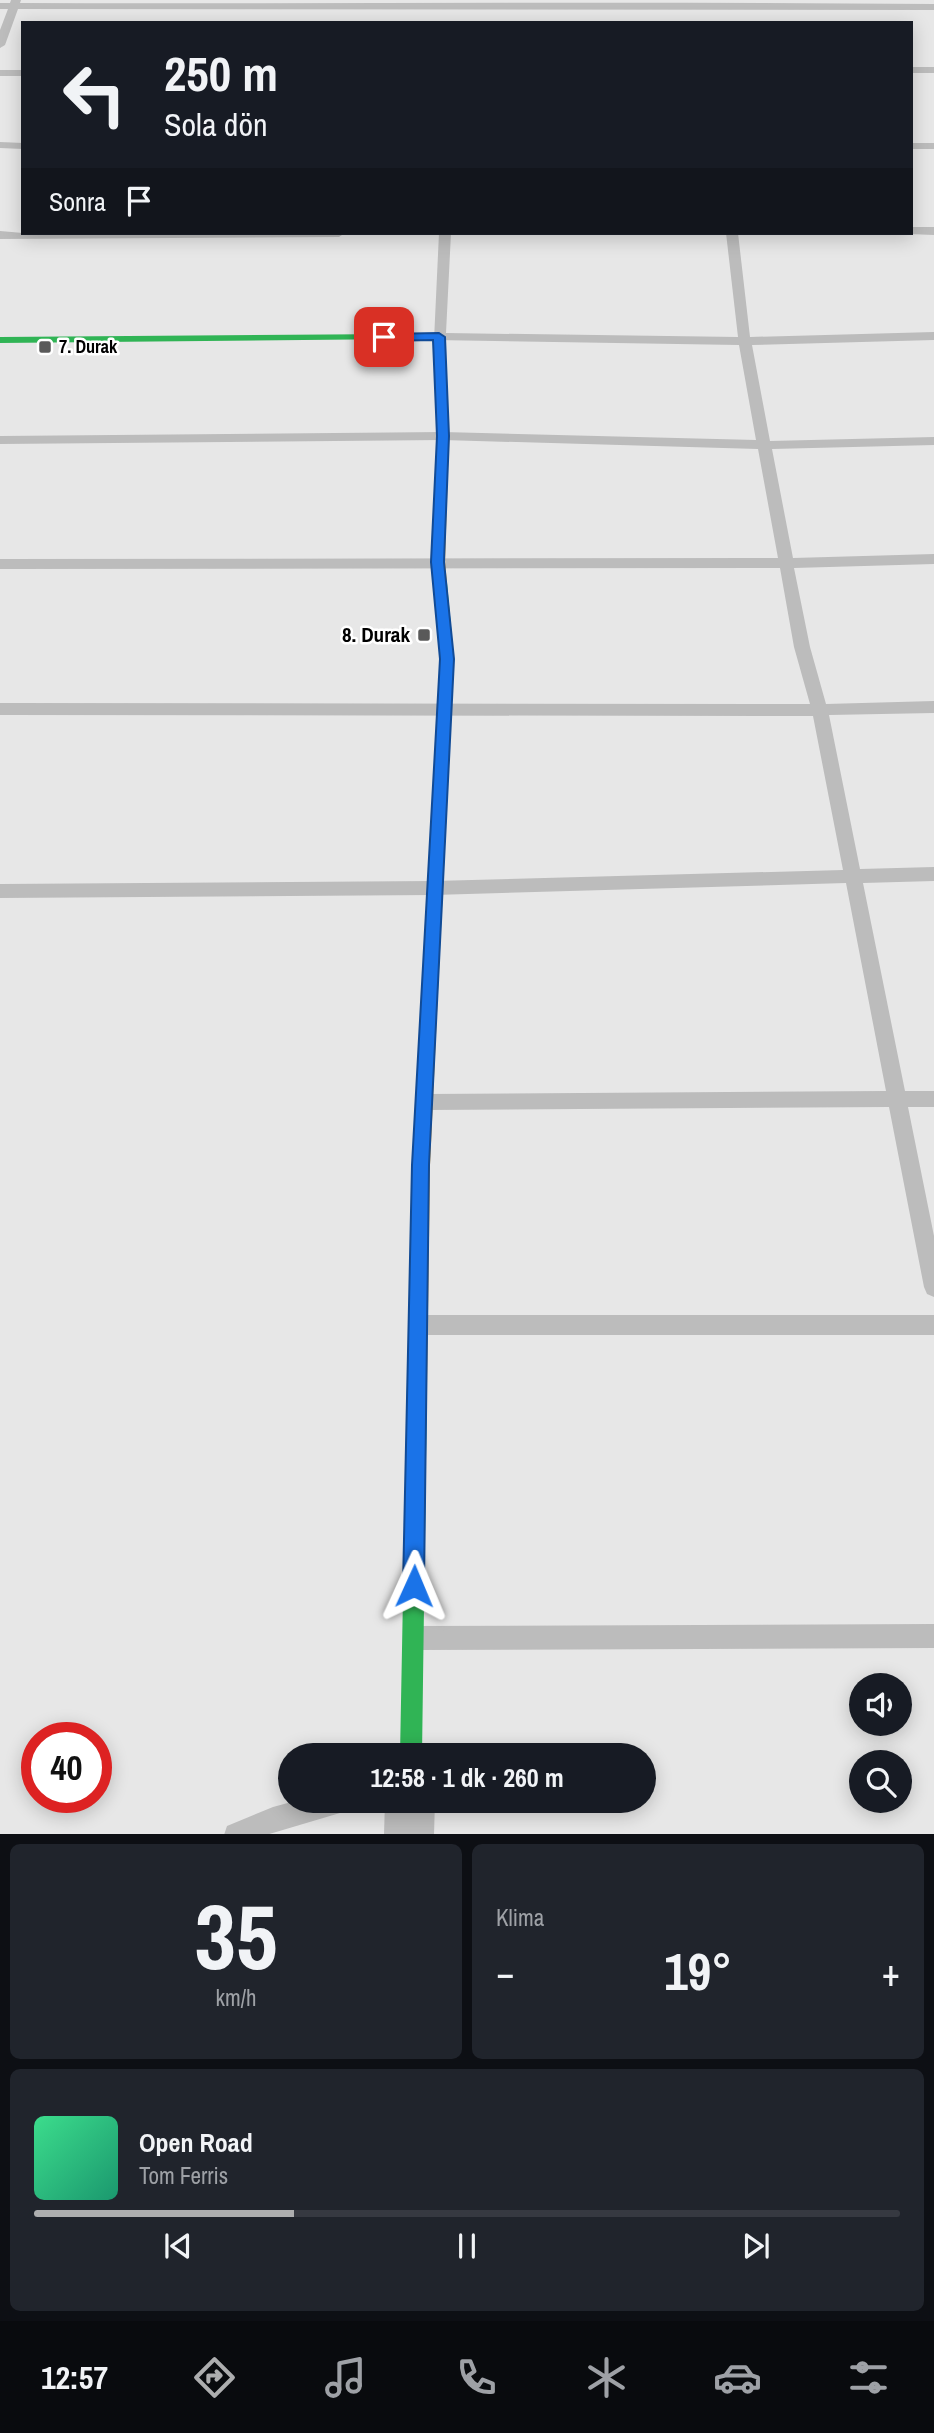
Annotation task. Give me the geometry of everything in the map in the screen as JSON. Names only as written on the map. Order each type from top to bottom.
[{"type":"street","points":[[0,340],[439,337],[443,436],[438,562],[447,659],[421,1165],[411,1743]]},
{"type":"street","points":[[409,1834],[410,1813]]},
{"type":"lane","points":[[0,45],[15,3]]},
{"type":"lane","points":[[0,6],[15,3],[934,6]]},
{"type":"lane","points":[[913,70],[934,70]]},
{"type":"lane","points":[[0,73],[21,73]]},
{"type":"lane","points":[[0,145],[21,145]]},
{"type":"lane","points":[[913,146],[934,146]]},
{"type":"lane","points":[[913,231],[934,231]]},
{"type":"lane","points":[[0,235],[21,235]]},
{"type":"lane","points":[[445,235],[439,337],[744,341],[934,336]]},
{"type":"lane","points":[[732,235],[744,341],[802,647],[820,710],[934,1287]]},
{"type":"lane","points":[[0,440],[443,436],[765,445],[934,441]]},
{"type":"lane","points":[[0,564],[787,563],[934,559]]},
{"type":"lane","points":[[0,709],[820,710],[934,707]]},
{"type":"lane","points":[[0,891],[434,888],[934,874]]},
{"type":"lane","points":[[426,1102],[934,1099]]},
{"type":"lane","points":[[418,1325],[934,1325]]},
{"type":"lane","points":[[413,1638],[934,1636]]},
{"type":"lane","points":[[238,1834],[295,1813]]},
{"type":"shaded area","points":[[0,0],[934,0],[934,1834],[0,1834]]},
{"type":"traffic: fast","points":[[0,340],[399,337]]},
{"type":"traffic: fast","points":[[430,991],[447,659],[440,583]]},
{"type":"traffic: fast","points":[[411,1743],[417,1384]]},
{"type":"traffic: slow","points":[[399,337],[439,337],[443,436],[438,562],[440,583]]},
{"type":"traffic: slow","points":[[417,1384],[421,1165],[430,991]]},
{"type":"place","name":"7. Durak","points":[[45,347]]},
{"type":"place","name":"8. Durak","points":[[424,635]]},
{"type":"route","points":[[384,337],[439,337],[443,436],[438,562],[447,659],[421,1165],[414,1586]]}]
